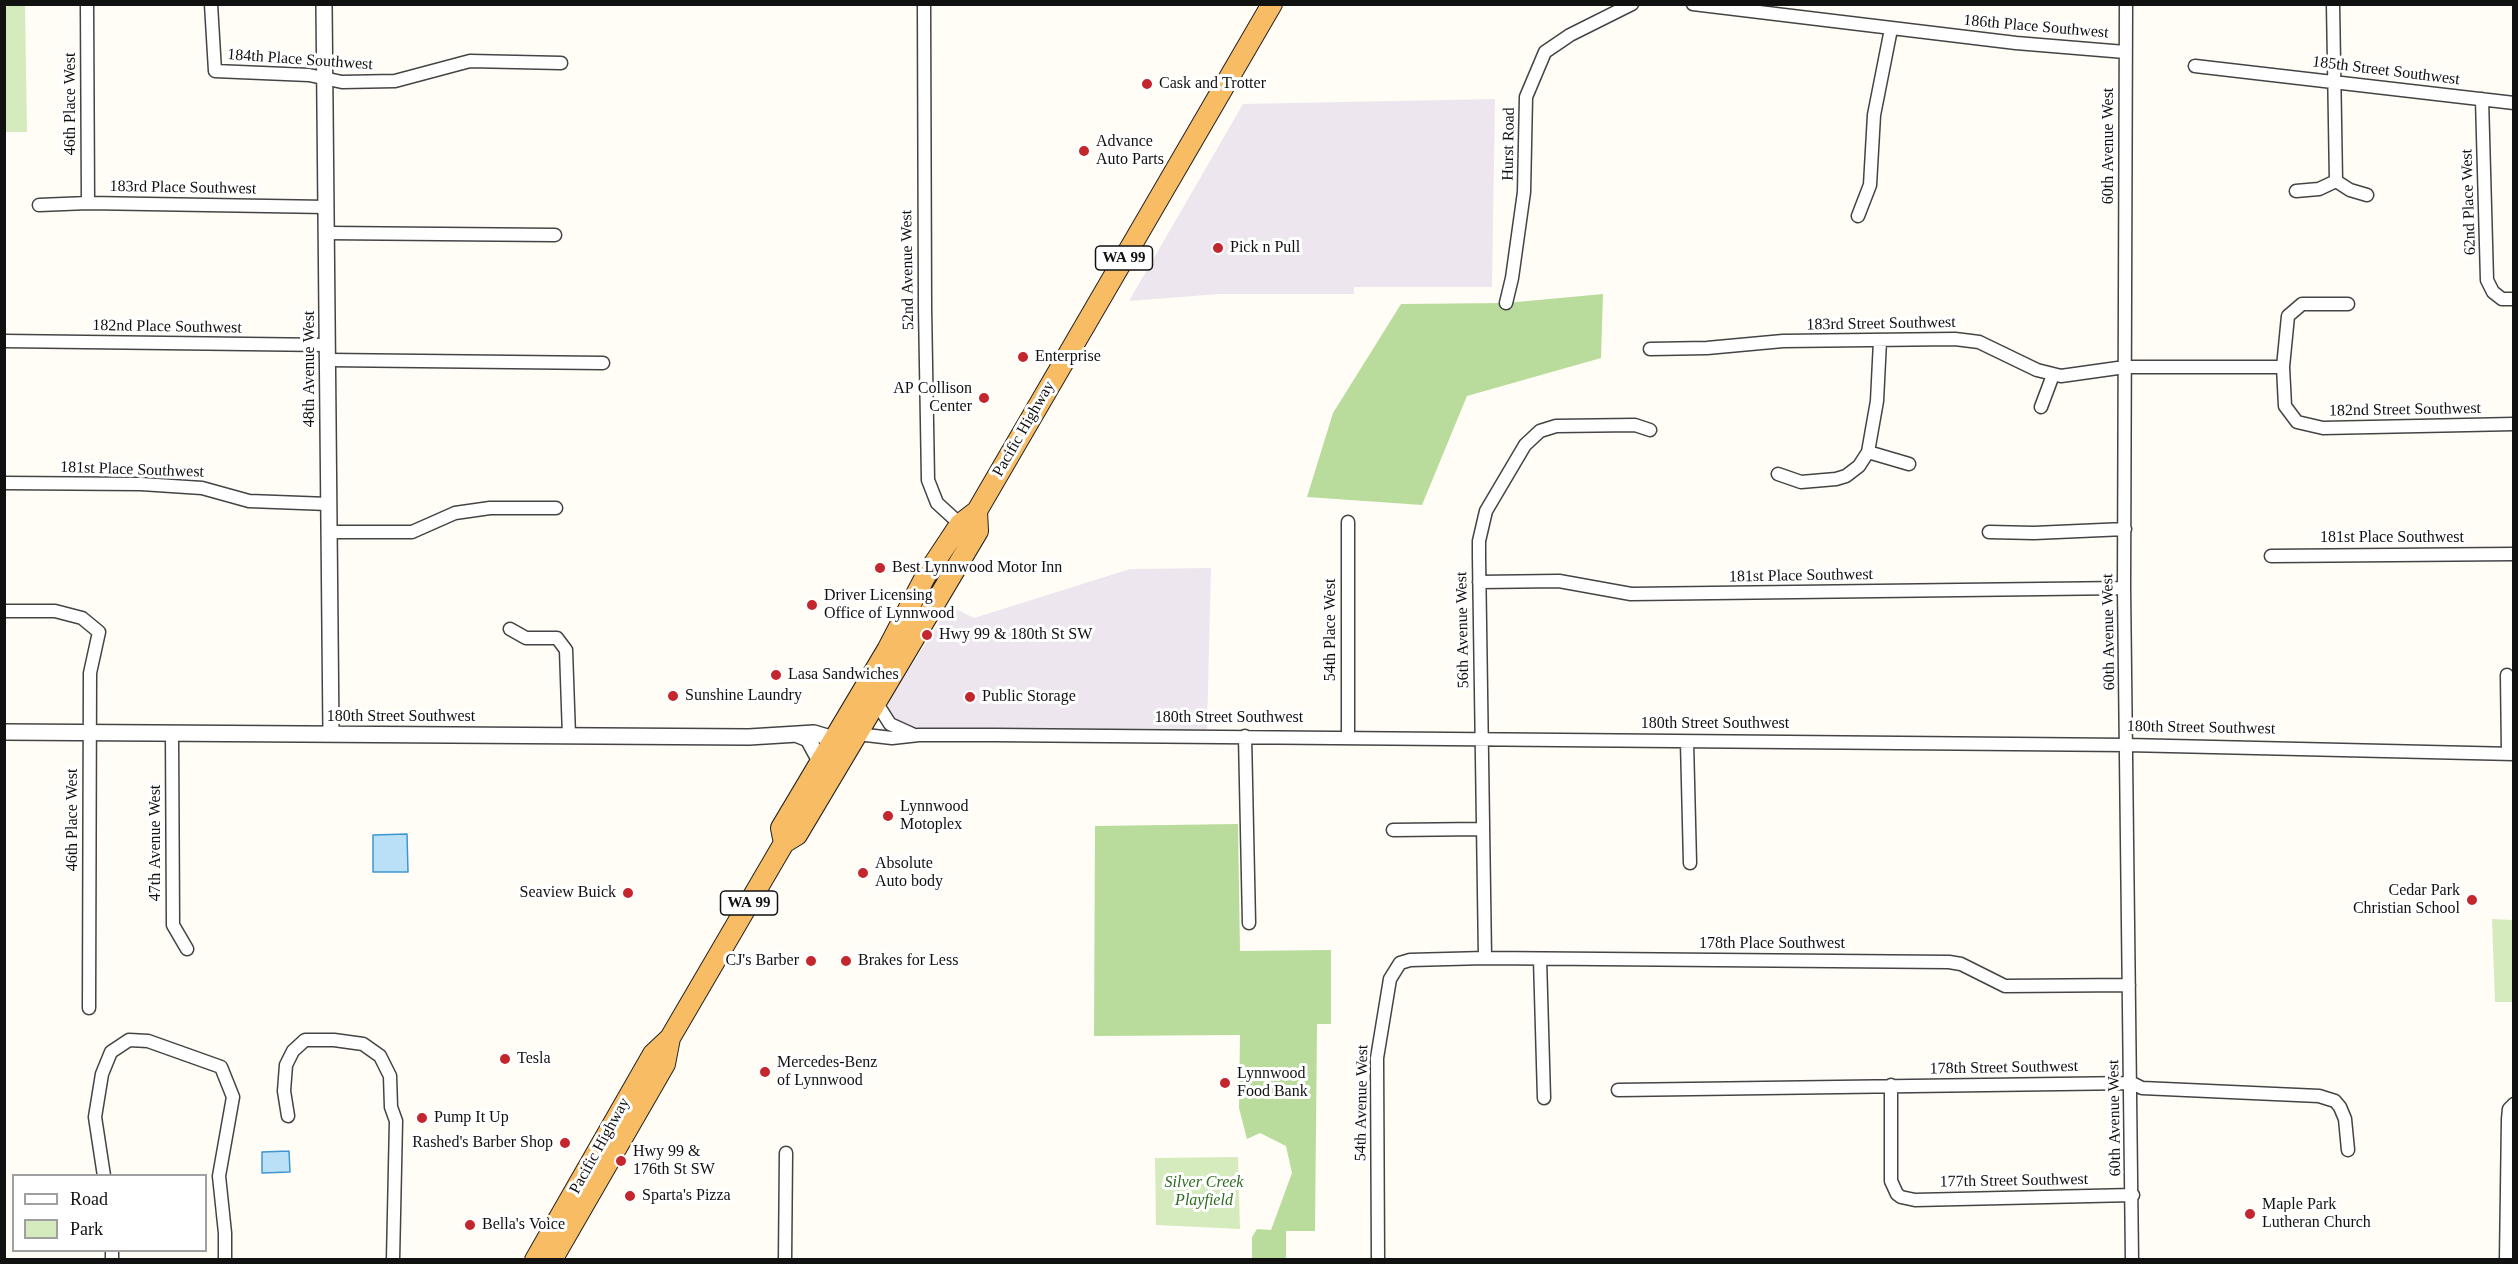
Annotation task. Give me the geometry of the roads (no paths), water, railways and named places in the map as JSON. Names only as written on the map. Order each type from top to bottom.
[{"type":"highway","name":"Pacific Highway","points":[[784,843],[781,828],[882,659],[918,589],[960,524],[976,511],[1272,4]]},
{"type":"highway","name":"Pacific Highway","points":[[536,1260],[639,1077],[653,1054],[670,1038],[784,843],[797,835],[960,562],[978,531],[976,511]]},
{"type":"highway","points":[[960,524],[960,562]]},
{"type":"highway","points":[[857,735],[857,721],[875,687],[882,659]]},
{"type":"highway","points":[[826,787],[829,766],[837,748],[834,739]]},
{"type":"highway","name":"Pacific Highway","points":[[552,1260],[665,1064],[670,1038]]},
{"type":"highway","points":[[620,1140],[623,1122],[640,1090],[639,1077]]},
{"type":"street","name":"46th Place West","points":[[87,4],[88,203]]},
{"type":"street","name":"184th Place Southwest","points":[[211,4],[215,71],[309,75],[342,82],[395,81],[470,61],[561,63]]},
{"type":"street","name":"48th Avenue West","points":[[324,4],[331,734]]},
{"type":"street","name":"52nd Avenue West","points":[[924,4],[928,480],[937,503],[960,524]]},
{"type":"street","name":"Hurst Road","points":[[1506,303],[1512,278],[1524,192],[1526,97],[1545,52],[1570,35],[1632,4]]},
{"type":"street","name":"186th Place Southwest","points":[[1693,4],[2016,43],[2126,52]]},
{"type":"street","name":"60th Avenue West","points":[[2126,4],[2124,588],[2132,1083],[2132,1260]]},
{"type":"street","points":[[2333,4],[2336,181]]},
{"type":"street","points":[[1858,216],[1870,185],[1874,115],[1891,28]]},
{"type":"street","name":"185th Street Southwest","points":[[2195,66],[2514,103]]},
{"type":"street","name":"62nd Place West","points":[[2482,99],[2487,280],[2493,292],[2508,299]]},
{"type":"street","points":[[2296,191],[2319,189],[2336,181]]},
{"type":"street","points":[[2336,181],[2350,190],[2367,195]]},
{"type":"street","name":"183rd Place Southwest","points":[[39,205],[88,203],[327,207]]},
{"type":"street","points":[[327,233],[555,236]]},
{"type":"street","points":[[2283,367],[2288,316],[2302,303],[2348,304]]},
{"type":"street","name":"183rd Street Southwest","points":[[1650,349],[1707,348],[1782,341],[1970,340],[2053,375],[2071,376],[2125,367],[2283,367]]},
{"type":"street","name":"182nd Place Southwest","points":[[4,341],[603,363]]},
{"type":"street","points":[[1778,474],[1802,482],[1836,480],[1859,466],[1868,452],[1877,401],[1880,341]]},
{"type":"street","name":"182nd Street Southwest","points":[[2283,367],[2285,406],[2297,422],[2323,428],[2514,424]]},
{"type":"street","points":[[2041,407],[2053,375]]},
{"type":"street","name":"56th Avenue West","points":[[1485,958],[1481,829],[1479,542],[1486,511],[1525,445],[1535,434],[1556,426],[1635,425],[1650,430]]},
{"type":"street","points":[[1868,452],[1909,464]]},
{"type":"street","name":"181st Place Southwest","points":[[4,483],[141,484],[202,488],[249,501],[328,504]]},
{"type":"street","points":[[329,532],[412,532],[455,513],[490,508],[556,508]]},
{"type":"street","name":"54th Place West","points":[[1348,522],[1348,737]]},
{"type":"street","points":[[1989,532],[2125,529]]},
{"type":"street","name":"181st Place Southwest","points":[[2271,556],[2514,554]]},
{"type":"street","name":"181st Place Southwest","points":[[1479,582],[1559,581],[1631,594],[2124,588]]},
{"type":"street","name":"46th Place West","points":[[4,612],[55,611],[82,618],[99,632],[90,673],[89,1008]]},
{"type":"street","points":[[510,629],[526,638],[557,638],[566,650],[569,736]]},
{"type":"street","points":[[2507,675],[2511,754]]},
{"type":"street","points":[[876,702],[890,724],[916,735]]},
{"type":"street","name":"180th Street Southwest","points":[[4,732],[172,735],[749,737],[819,733],[834,739]]},
{"type":"street","name":"47th Avenue West","points":[[172,735],[174,925],[187,949]]},
{"type":"street","points":[[798,735],[808,739],[820,761]]},
{"type":"street","name":"180th Street Southwest","points":[[857,735],[892,738],[916,735],[1245,736],[2127,745],[2511,754]]},
{"type":"street","points":[[1245,736],[1249,923]]},
{"type":"street","points":[[1687,742],[1690,863]]},
{"type":"street","points":[[1393,830],[1481,829]]},
{"type":"street","name":"178th Place Southwest","points":[[1410,960],[1485,958],[1949,962],[1961,964],[2005,986],[2129,985]]},
{"type":"street","points":[[1540,959],[1541,1078],[1544,1098]]},
{"type":"street","name":"54th Avenue West","points":[[1378,1260],[1376,1122],[1378,1042],[1393,971],[1400,963],[1410,960]]},
{"type":"street","points":[[104,1174],[95,1117],[102,1074],[111,1052],[129,1040],[148,1041],[221,1067],[233,1097],[219,1176],[225,1233],[225,1260]]},
{"type":"street","points":[[288,1116],[284,1091],[286,1065],[292,1051],[305,1040],[334,1040],[363,1044],[380,1056],[390,1076],[391,1107],[396,1121],[393,1260]]},
{"type":"street","name":"178th Street Southwest","points":[[1618,1090],[2132,1083],[2142,1088],[2328,1097],[2335,1101],[2343,1112],[2348,1150]]},
{"type":"street","name":"177th Street Southwest","points":[[1891,1085],[1892,1181],[1897,1194],[1901,1197],[1915,1200],[2133,1195]]},
{"type":"street","points":[[2506,1260],[2508,1119],[2509,1109],[2514,1104]]},
{"type":"street","points":[[785,1260],[786,1153]]},
{"type":"water","points":[[407,834],[408,872],[373,872],[373,835]]},
{"type":"water","points":[[289,1151],[290,1172],[262,1173],[262,1152]]},
{"type":"place","name":"Cask and Trotter","points":[[1147,84]]},
{"type":"place","name":"Advance Auto Parts","points":[[1084,151]]},
{"type":"place","name":"Pick n Pull","points":[[1218,248]]},
{"type":"place","name":"Enterprise","points":[[1023,357]]},
{"type":"place","name":"AP Collison Center","points":[[984,398]]},
{"type":"place","name":"Best Lynnwood Motor Inn","points":[[880,568]]},
{"type":"place","name":"Driver Licensing Office of Lynnwood","points":[[812,605]]},
{"type":"place","name":"Hwy 99 & 180th St SW","points":[[927,635]]},
{"type":"place","name":"Lasa Sandwiches","points":[[776,675]]},
{"type":"place","name":"Sunshine Laundry","points":[[673,696]]},
{"type":"place","name":"Public Storage","points":[[970,697]]},
{"type":"place","name":"Lynnwood Motoplex","points":[[888,816]]},
{"type":"place","name":"Absolute Auto body","points":[[863,873]]},
{"type":"place","name":"Seaview Buick","points":[[628,893]]},
{"type":"place","name":"Cedar Park Christian School","points":[[2472,900]]},
{"type":"place","name":"CJ's Barber","points":[[811,961]]},
{"type":"place","name":"Brakes for Less","points":[[846,961]]},
{"type":"place","name":"Tesla","points":[[505,1059]]},
{"type":"place","name":"Mercedes-Benz of Lynnwood","points":[[765,1072]]},
{"type":"place","name":"Lynnwood Food Bank","points":[[1225,1083]]},
{"type":"place","name":"Pump It Up","points":[[422,1118]]},
{"type":"place","name":"Rashed's Barber Shop","points":[[565,1143]]},
{"type":"place","name":"Hwy 99 & 176th St SW","points":[[621,1161]]},
{"type":"place","name":"Sparta's Pizza","points":[[630,1196]]},
{"type":"place","name":"Maple Park Lutheran Church","points":[[2250,1214]]},
{"type":"place","name":"Bella's Voice","points":[[470,1225]]},
{"type":"park label","name":"Silver Creek Playfield","points":[[1204,1192]]}]
